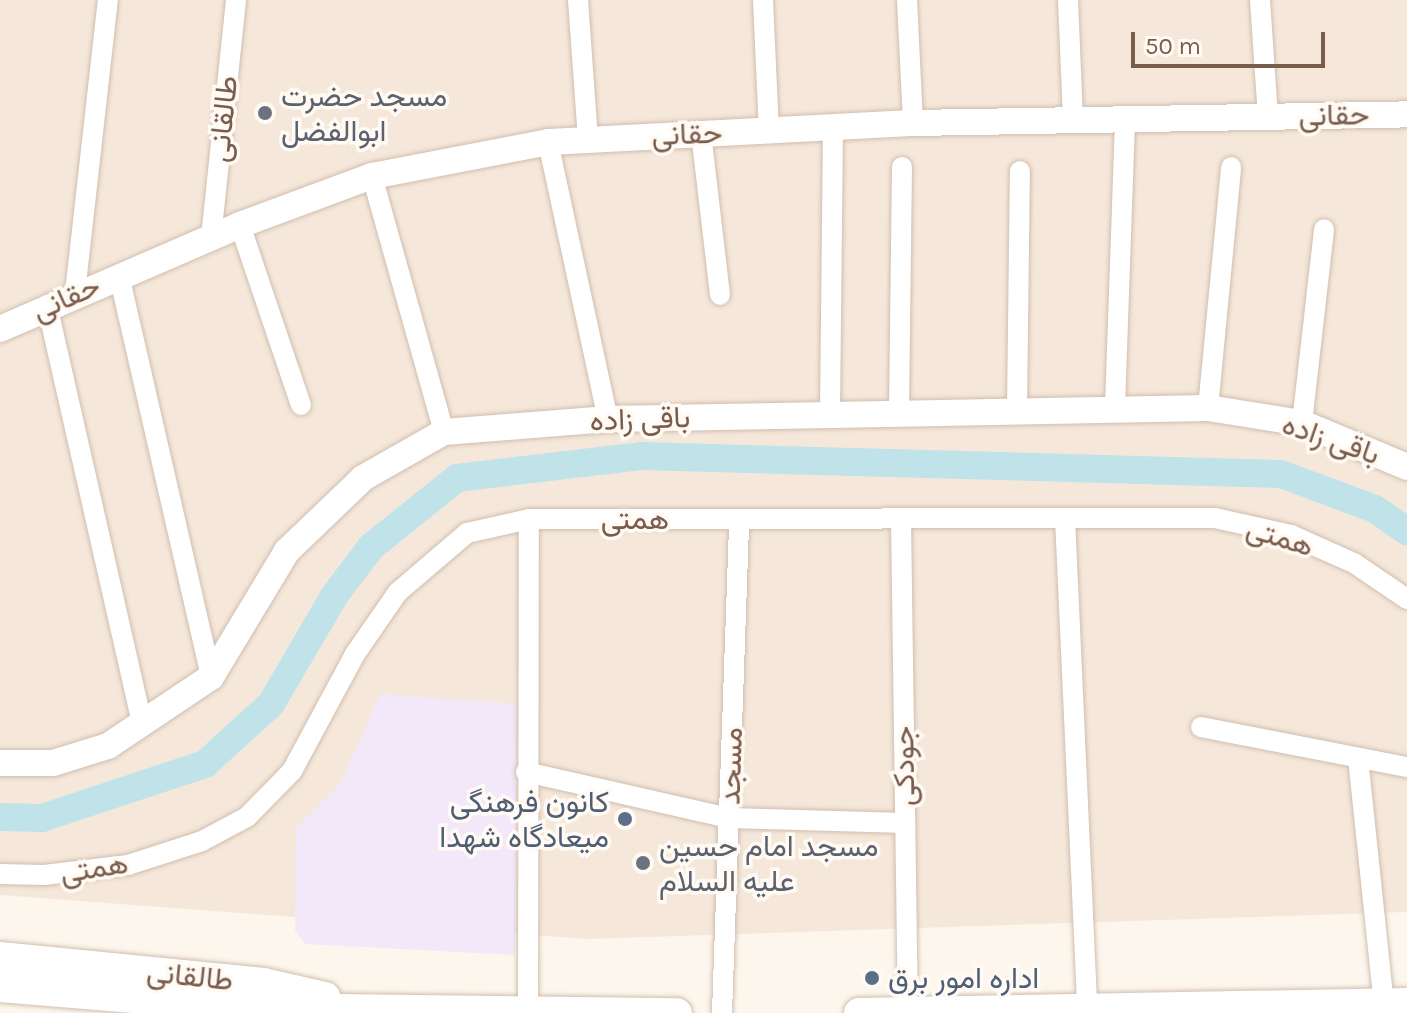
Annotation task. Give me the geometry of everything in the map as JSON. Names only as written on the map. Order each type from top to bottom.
[{"type":"main road","name":"طالقانی","points":[[0,957],[264,983],[377,1010]]},
{"type":"main road","points":[[0,987],[256,1008],[677,1013]]},
{"type":"main road","points":[[859,1013],[1396,1004]]},
{"type":"street","points":[[75,293],[108,0]]},
{"type":"street","name":"طالقانی","points":[[211,238],[236,0]]},
{"type":"street","points":[[578,0],[588,139]]},
{"type":"street","points":[[763,0],[769,132]]},
{"type":"street","points":[[907,0],[913,123]]},
{"type":"street","points":[[1068,0],[1073,120]]},
{"type":"street","points":[[1260,0],[1268,116]]},
{"type":"street","name":"حقانی","points":[[0,329],[47,305],[240,225],[372,176],[548,142],[913,123],[1407,114]]},
{"type":"street","points":[[1115,407],[1125,119]]},
{"type":"street","points":[[830,413],[833,129]]},
{"type":"street","points":[[701,133],[720,295]]},
{"type":"street","points":[[548,142],[608,419]]},
{"type":"street","points":[[899,411],[902,167]]},
{"type":"street","points":[[1208,408],[1231,167]]},
{"type":"street","points":[[1017,408],[1020,171]]},
{"type":"street","points":[[372,176],[444,432]]},
{"type":"street","points":[[240,225],[301,405]]},
{"type":"street","points":[[1302,423],[1324,229]]},
{"type":"street","points":[[119,275],[211,677]]},
{"type":"street","points":[[47,305],[143,726]]},
{"type":"street","name":"باقی زاده","points":[[0,763],[53,763],[108,746],[143,726],[211,677],[287,551],[363,478],[444,432],[608,419],[1017,408],[1208,408],[1302,423],[1407,463]]},
{"type":"street","points":[[1065,518],[1087,1009]]},
{"type":"street","name":"همتی","points":[[0,874],[44,875],[128,865],[202,841],[247,817],[292,771],[355,654],[398,592],[467,533],[529,519],[1215,518],[1291,535],[1354,563],[1407,599]]},
{"type":"street","points":[[528,1009],[526,772],[529,519]]},
{"type":"street","name":"مسجد","points":[[722,1013],[739,519]]},
{"type":"street","name":"جودکی","points":[[901,519],[908,1013]]},
{"type":"street","points":[[1201,727],[1407,767]]},
{"type":"street","points":[[1358,758],[1396,1004]]},
{"type":"street","points":[[526,772],[729,818],[905,823]]},
{"type":"shaded area","points":[[0,0],[1407,0],[1407,912],[586,939],[0,895]]},
{"type":"shaded area","points":[[380,694],[517,704],[515,955],[305,944],[295,930],[296,828],[342,782]]},
{"type":"waterway","points":[[0,817],[42,818],[205,764],[271,704],[334,596],[371,547],[457,478],[641,456],[1281,474],[1375,509],[1407,531]]},
{"type":"place","name":"مسجد حضرت ابوالفضل","points":[[265,113]]},
{"type":"place","name":"کانون فرهنگی میعادگاه شهدا","points":[[625,819]]},
{"type":"place","name":"مسجد امام حسین علیه السلام","points":[[643,863]]},
{"type":"place","name":"اداره امور برق","points":[[872,978]]}]
